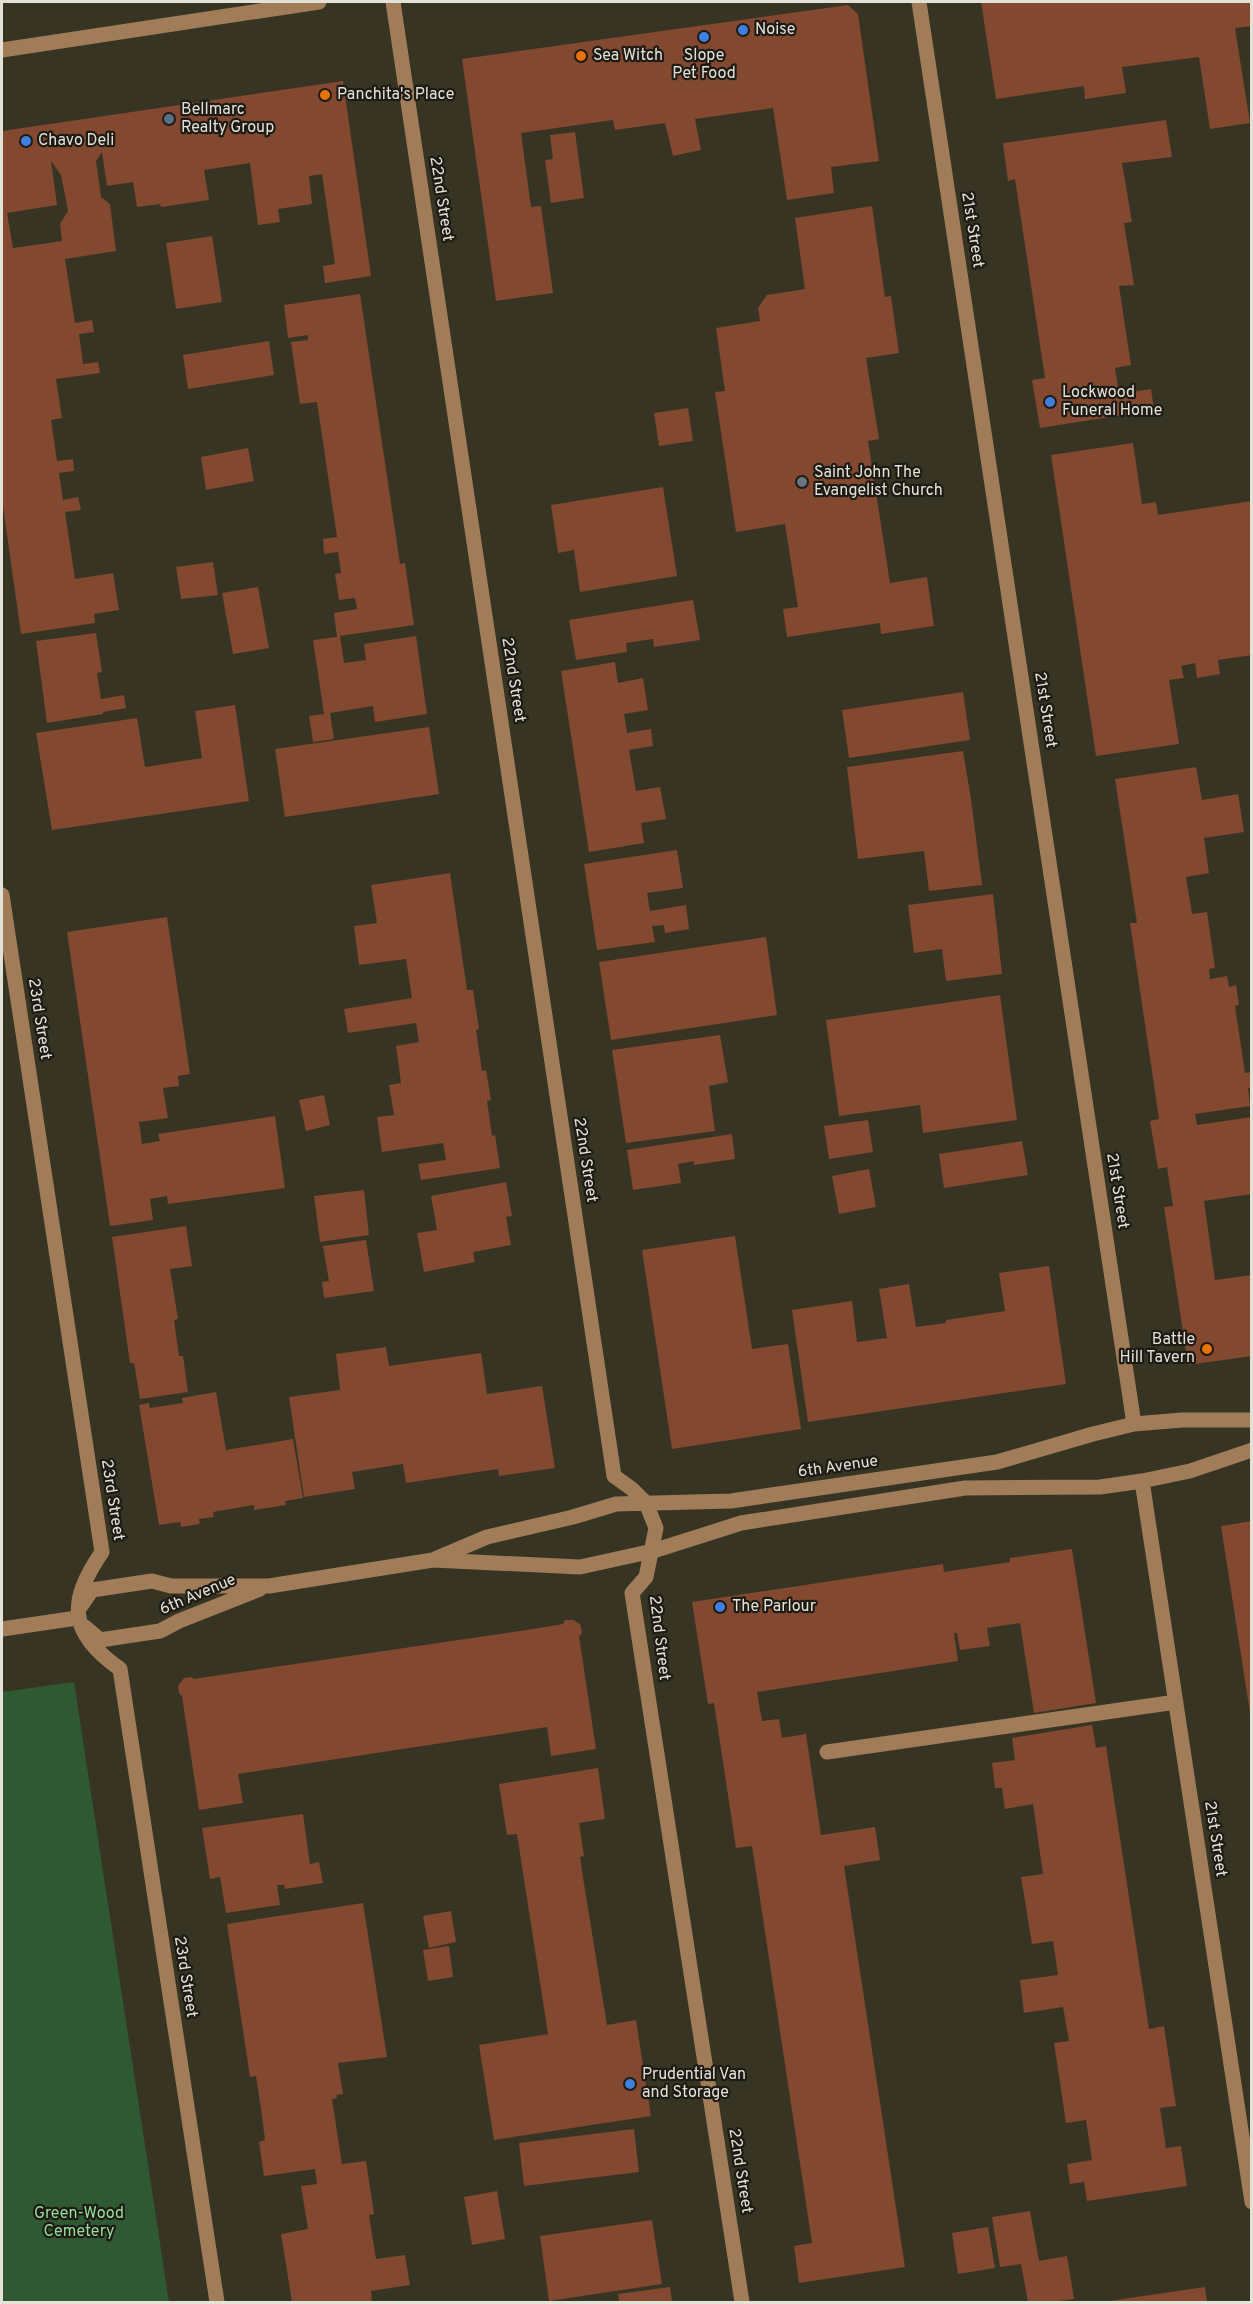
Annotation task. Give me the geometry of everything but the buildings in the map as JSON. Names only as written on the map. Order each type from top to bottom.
[{"type":"street","points":[[2,50],[319,2]]},
{"type":"street","name":"22nd Street","points":[[393,2],[615,1476],[646,1503],[656,1528],[646,1577],[632,1593],[742,2302]]},
{"type":"street","name":"21st Street","points":[[919,2],[1134,1424]]},
{"type":"street","name":"23rd Street","points":[[2,895],[102,1552],[90,1570],[80,1594],[77,1618],[89,1643],[102,1657],[120,1670],[217,2302]]},
{"type":"street","name":"6th Avenue","points":[[433,1560],[487,1537],[573,1517],[616,1504],[731,1501],[997,1462],[1134,1424],[1182,1420],[1251,1420]]},
{"type":"street","name":"6th Avenue","points":[[269,1586],[179,1621],[160,1631],[100,1640],[77,1618],[83,1601],[92,1590],[152,1581],[171,1586],[269,1586],[433,1560],[580,1567],[653,1551],[741,1523],[965,1488],[1100,1486],[1142,1481],[1190,1471],[1251,1450]]},
{"type":"street","name":"21st Street","points":[[1142,1481],[1251,2202]]},
{"type":"street","points":[[2,1629],[77,1618]]},
{"type":"street","points":[[827,1752],[1176,1702]]},
{"type":"green space","name":"Green-Wood Cemetery","points":[[74,1682],[169,2302],[2,2302],[2,1692]]},
{"type":"place","name":"Noise","points":[[743,30]]},
{"type":"place","name":"Slope Pet Food","points":[[704,37]]},
{"type":"place","name":"Sea Witch","points":[[581,56]]},
{"type":"place","name":"Panchita's Place","points":[[325,95]]},
{"type":"place","name":"Bellmarc Realty Group","points":[[169,119]]},
{"type":"place","name":"Chavo Deli","points":[[26,141]]},
{"type":"place","name":"Lockwood Funeral Home","points":[[1050,402]]},
{"type":"place","name":"Saint John The Evangelist Church","points":[[802,482]]},
{"type":"place","name":"Battle Hill Tavern","points":[[1207,1349]]},
{"type":"place","name":"The Parlour","points":[[720,1607]]},
{"type":"place","name":"Prudential Van and Storage","points":[[630,2084]]}]
